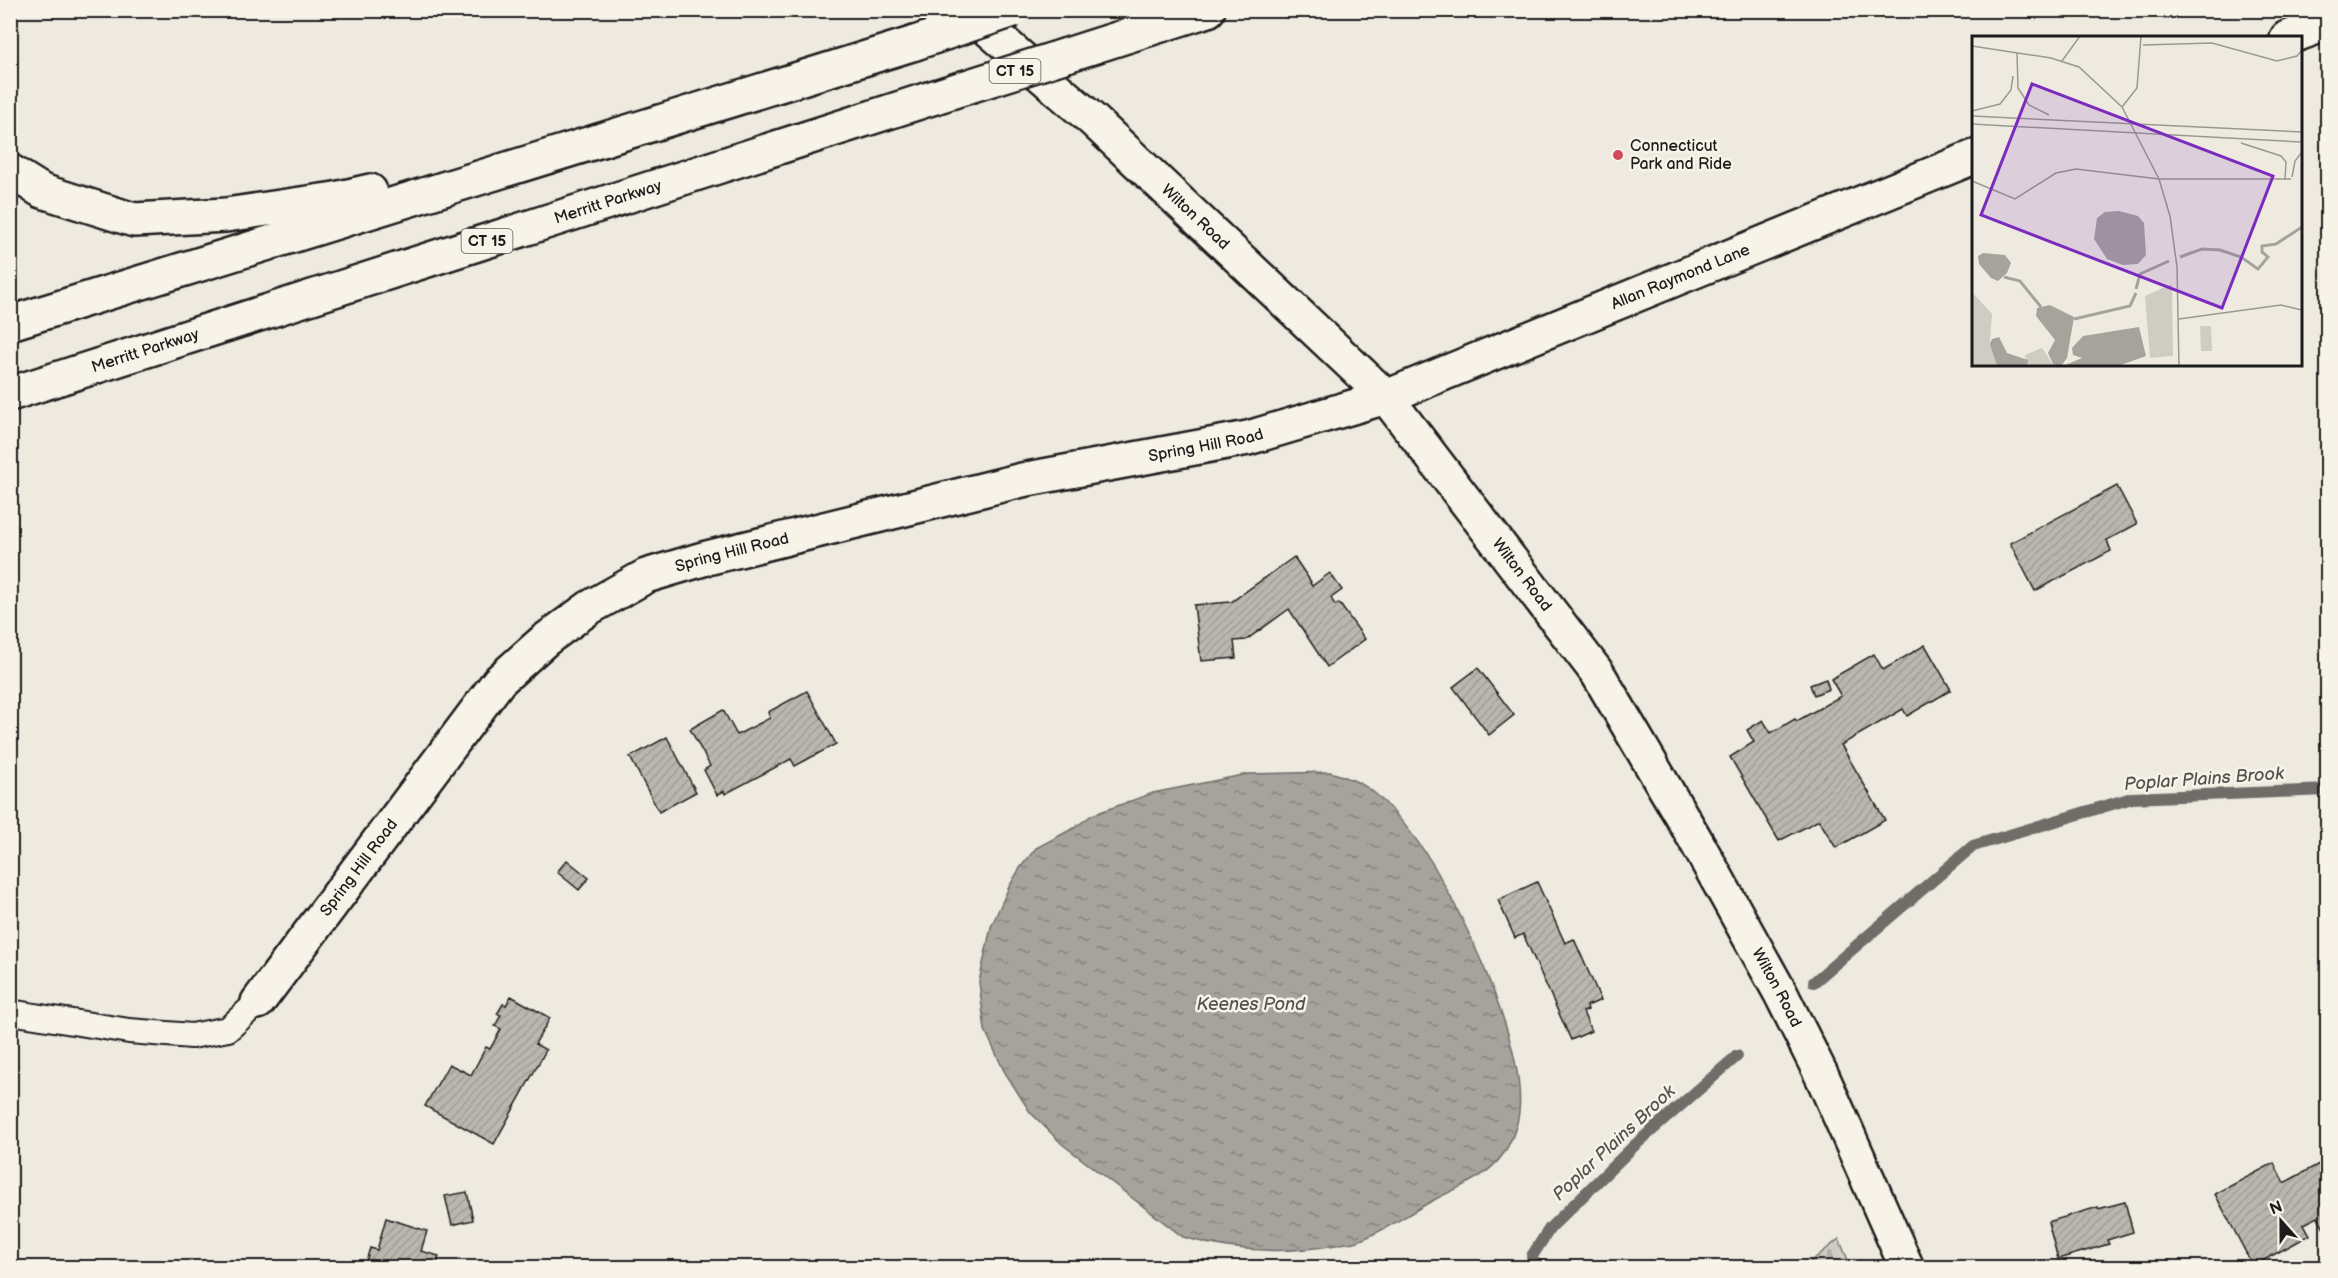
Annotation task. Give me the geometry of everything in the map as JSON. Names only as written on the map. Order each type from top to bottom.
[{"type":"main road","name":"Wilton Road","points":[[966,10],[1094,121],[1386,397],[1598,674],[1695,839],[1781,994],[1823,1078],[1907,1268]]},
{"type":"main road","points":[[10,323],[303,231],[655,125],[1013,10]]},
{"type":"main road","name":"Merritt Parkway","points":[[10,394],[1208,10]]},
{"type":"main road","points":[[2292,36],[2328,23]]},
{"type":"main road","points":[[10,171],[42,191],[134,220],[226,215],[334,199],[655,125]]},
{"type":"main road","name":"Allan Raymond Lane","points":[[1386,397],[1972,158]]},
{"type":"main road","name":"Spring Hill Road","points":[[258,1002],[499,681],[545,640],[589,608],[646,576],[704,559],[1022,480],[1248,438],[1386,397]]},
{"type":"lane","points":[[10,1012],[129,1031],[192,1036],[228,1029],[258,1002]]},
{"type":"green space","points":[[1839,1239],[1851,1267],[1804,1267]]},
{"type":"water","name":"Keenes Pond","points":[[1330,772],[1363,785],[1387,805],[1425,853],[1452,899],[1482,962],[1508,1032],[1520,1097],[1517,1123],[1504,1153],[1486,1172],[1358,1241],[1298,1250],[1259,1250],[1221,1246],[1183,1237],[1062,1144],[1030,1112],[1004,1071],[985,1030],[979,982],[991,927],[1009,887],[1036,848],[1074,828],[1092,815],[1153,793],[1248,774]]},
{"type":"building","points":[[2117,486],[2137,524],[2107,540],[2111,551],[2035,591],[2010,543]]},
{"type":"building","points":[[1294,557],[1312,586],[1330,573],[1342,590],[1331,598],[1335,605],[1339,603],[1365,639],[1327,667],[1289,609],[1246,640],[1234,641],[1236,658],[1201,661],[1194,605],[1231,602]]},
{"type":"building","points":[[1925,645],[1951,690],[1907,716],[1903,709],[1841,745],[1885,820],[1836,848],[1819,820],[1779,841],[1730,757],[1754,742],[1747,730],[1763,720],[1771,733],[1841,696],[1831,679],[1874,654],[1883,670]]},
{"type":"building","points":[[1478,668],[1514,715],[1489,735],[1453,687]]},
{"type":"building","points":[[1826,679],[1829,689],[1814,695],[1810,685]]},
{"type":"building","points":[[807,691],[836,744],[795,766],[791,759],[725,794],[724,791],[717,795],[704,770],[710,766],[690,729],[723,710],[737,735],[770,718],[768,712]]},
{"type":"building","points":[[667,737],[696,792],[659,812],[630,757]]},
{"type":"building","points":[[567,860],[589,878],[579,890],[557,872]]},
{"type":"building","points":[[1537,882],[1565,943],[1574,939],[1601,1000],[1587,1006],[1588,1010],[1583,1012],[1591,1031],[1571,1040],[1523,934],[1515,938],[1498,900]]},
{"type":"building","points":[[511,996],[550,1018],[535,1044],[546,1050],[494,1144],[425,1106],[449,1064],[471,1075],[486,1047],[490,1049],[501,1029],[495,1026],[501,1015],[497,1014]]},
{"type":"building","points":[[2328,1159],[2328,1235],[2318,1217],[2304,1224],[2310,1235],[2253,1266],[2215,1194],[2274,1163],[2284,1183]]},
{"type":"building","points":[[467,1192],[473,1220],[452,1225],[445,1196]]},
{"type":"building","points":[[2125,1202],[2133,1232],[2107,1240],[2109,1244],[2058,1259],[2048,1222],[2098,1207],[2098,1209]]},
{"type":"building","points":[[386,1218],[427,1231],[421,1251],[439,1256],[436,1268],[364,1268],[370,1248],[377,1250]]},
{"type":"waterway","name":"Poplar Plains Brook","points":[[1814,982],[1973,846],[2132,798],[2328,790]]},
{"type":"waterway","name":"Poplar Plains Brook","points":[[1534,1268],[1532,1256],[1550,1228],[1634,1146],[1737,1056]]},
{"type":"place","name":"Connecticut Park and Ride","points":[[1618,155]]}]
